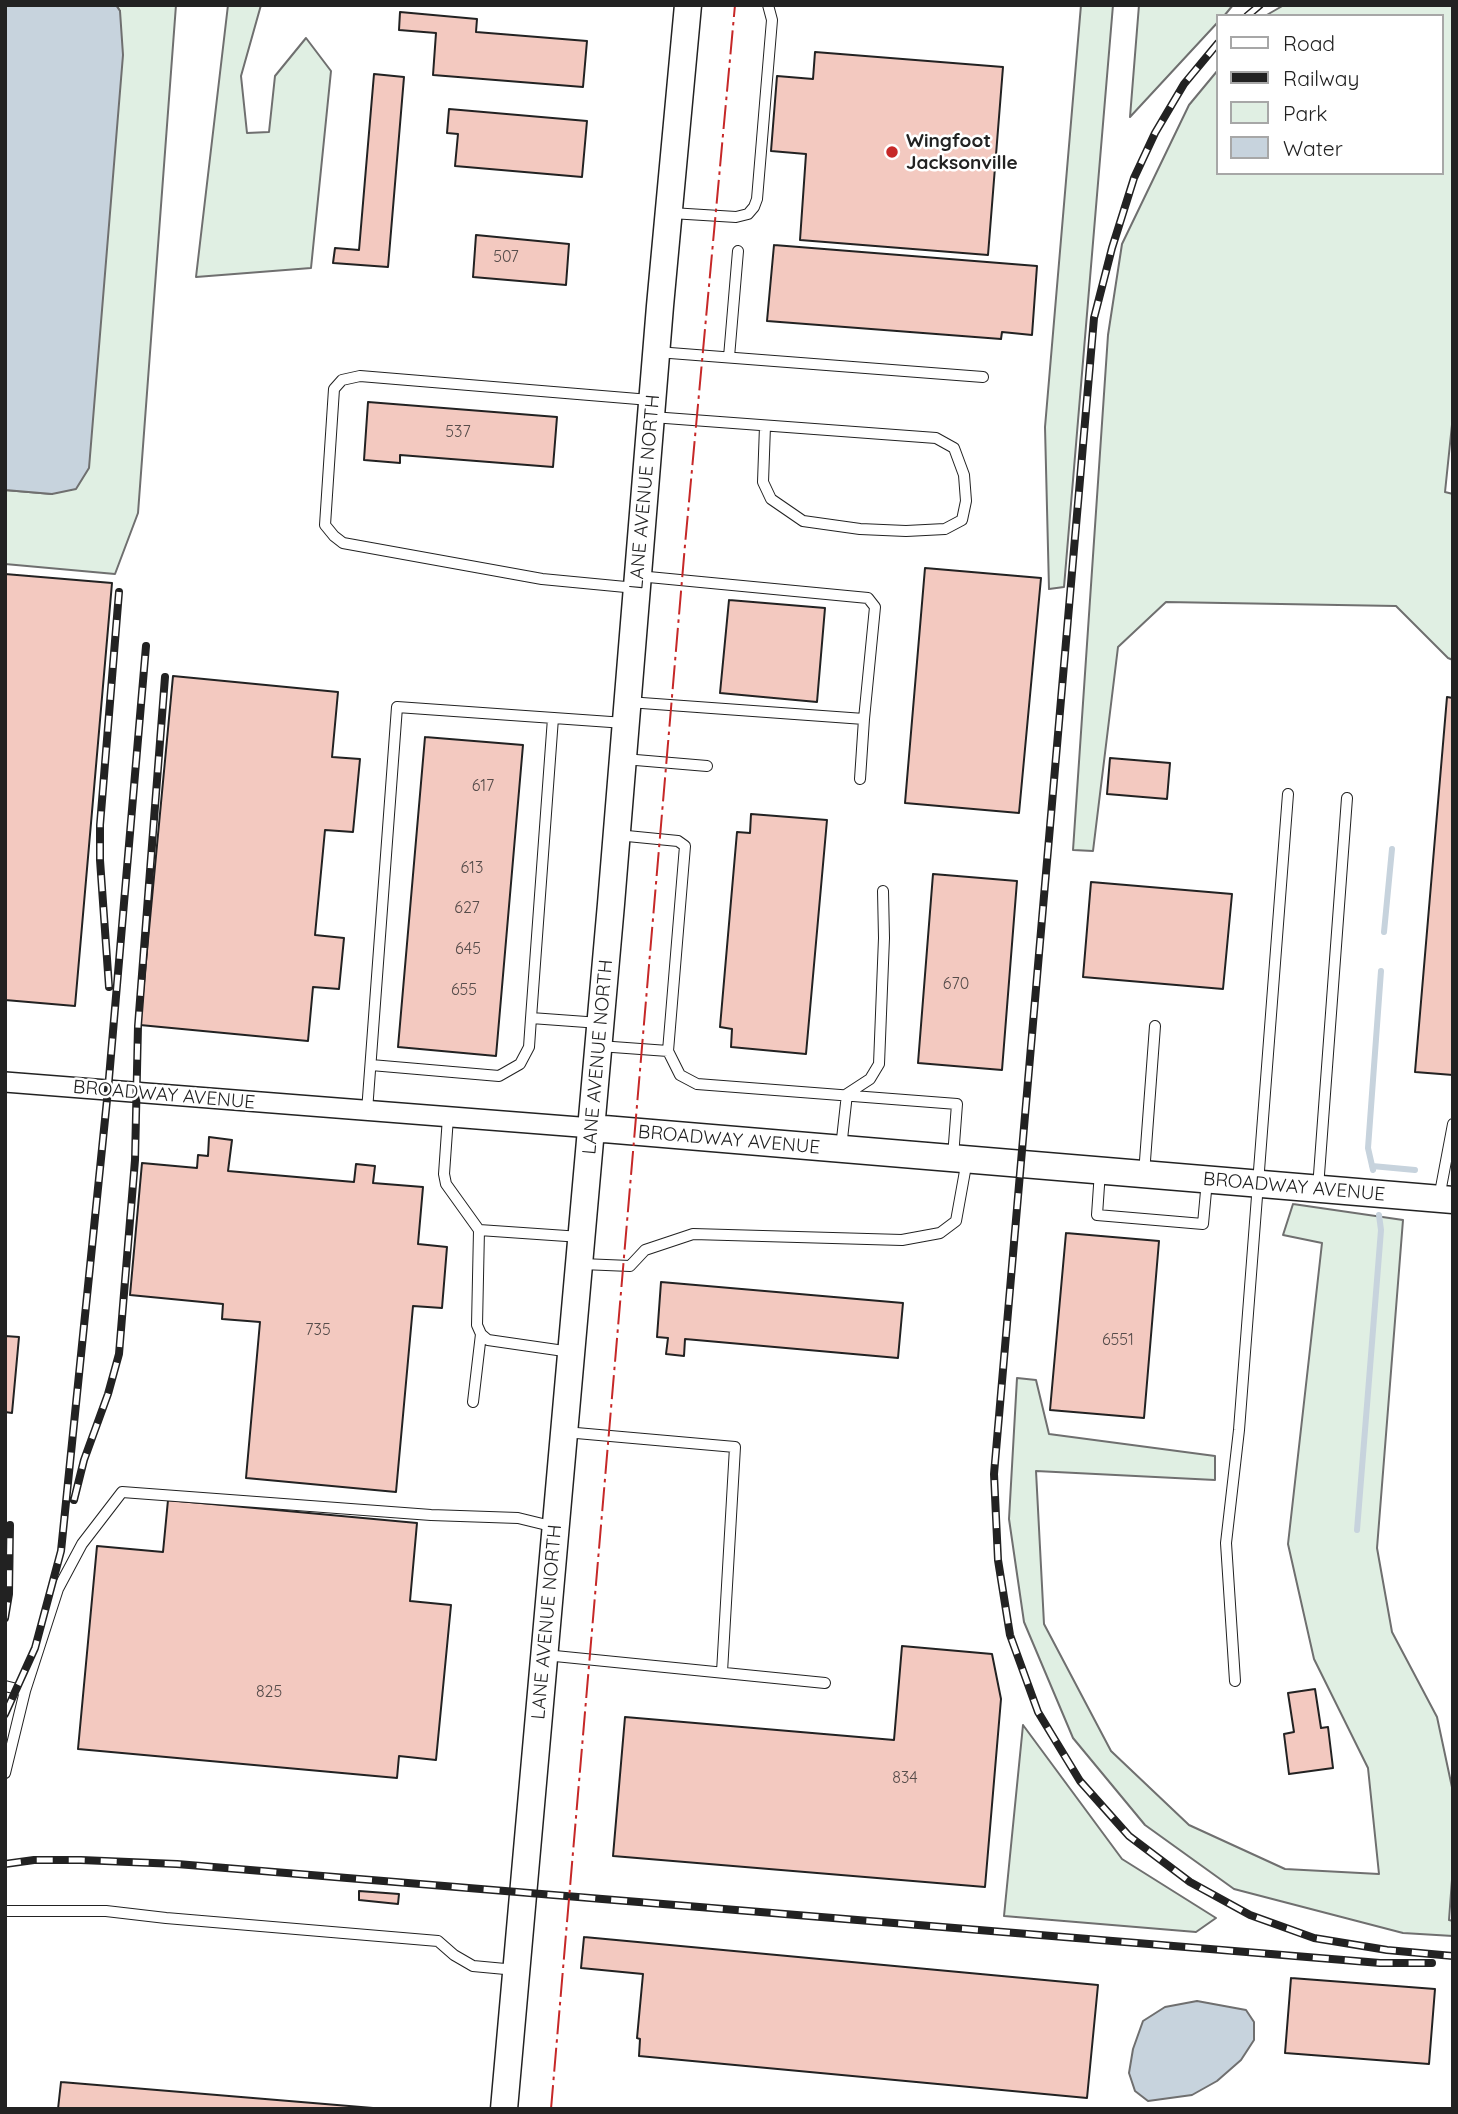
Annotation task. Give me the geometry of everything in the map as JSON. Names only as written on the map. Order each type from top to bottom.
[{"type":"main road","name":"LANE AVENUE NORTH","points":[[504,2108],[592,1128],[656,352],[688,5]]},
{"type":"main road","name":"BROADWAY AVENUE","points":[[592,1128],[1446,1199]]},
{"type":"street","name":"BROADWAY AVENUE","points":[[5,1082],[592,1128]]},
{"type":"lane","points":[[670,213],[736,217],[748,214],[754,207],[757,199],[772,20],[768,5]]},
{"type":"lane","points":[[729,358],[738,251]]},
{"type":"lane","points":[[656,352],[983,377]]},
{"type":"lane","points":[[765,426],[763,482],[771,499],[803,521],[860,529],[906,531],[946,529],[962,520],[966,501],[964,475],[954,448],[936,438],[765,426],[652,408],[360,376],[342,380],[334,389],[325,525],[343,543],[542,579],[637,582],[868,598],[875,607],[860,779]]},
{"type":"lane","points":[[367,1111],[397,707],[553,718],[626,712],[864,719]]},
{"type":"lane","points":[[371,1065],[499,1076],[520,1064],[529,1047],[553,718]]},
{"type":"lane","points":[[623,758],[707,766]]},
{"type":"lane","points":[[1235,1681],[1226,1543],[1239,1430],[1288,794]]},
{"type":"lane","points":[[1318,1189],[1346,798]]},
{"type":"lane","points":[[579,1264],[631,1266],[645,1250],[693,1234],[902,1240],[940,1233],[956,1221],[960,1159],[957,1104],[697,1084],[680,1075],[668,1051],[685,846],[678,841],[617,835]]},
{"type":"lane","points":[[847,1094],[870,1079],[879,1064],[883,891]]},
{"type":"lane","points":[[531,1018],[668,1051]]},
{"type":"lane","points":[[1144,1174],[1155,1026]]},
{"type":"lane","points":[[841,1149],[847,1094]]},
{"type":"lane","points":[[448,1117],[444,1174],[446,1184],[479,1230],[477,1325],[481,1334],[488,1340],[572,1352]]},
{"type":"lane","points":[[1446,1199],[1453,1124]]},
{"type":"lane","points":[[1100,1171],[1097,1215],[1189,1223],[1203,1224],[1208,1179]]},
{"type":"lane","points":[[479,1230],[582,1237]]},
{"type":"lane","points":[[472,1402],[481,1334]]},
{"type":"lane","points":[[564,1432],[735,1447],[722,1672]]},
{"type":"lane","points":[[5,1773],[25,1691],[58,1589],[82,1544],[122,1492],[431,1515],[518,1518],[556,1527]]},
{"type":"lane","points":[[544,1655],[825,1684]]},
{"type":"lane","points":[[5,1686],[25,1691]]},
{"type":"lane","points":[[5,1911],[106,1910],[438,1941],[473,1966],[516,1970]]},
{"type":"lane","points":[[504,2108],[516,2109]]},
{"type":"green space","points":[[116,5],[176,5],[138,513],[115,574],[5,564],[5,490],[52,494],[120,11]]},
{"type":"green space","points":[[228,5],[261,5],[241,76],[247,133],[269,132],[275,76],[306,38],[331,71],[311,268],[196,277]]},
{"type":"green space","points":[[1081,5],[1113,5],[1064,587],[1049,589],[1045,427]]},
{"type":"green space","points":[[1139,5],[1233,5],[1226,14],[1216,14],[1216,24],[1130,117]]},
{"type":"green space","points":[[1284,5],[1453,5],[1453,415],[1445,492],[1453,494],[1453,660],[1396,606],[1166,602],[1118,647],[1093,851],[1073,850],[1108,335],[1122,244],[1189,105],[1216,72],[1216,175],[1444,175],[1444,14],[1268,14]]},
{"type":"green space","points":[[1293,1204],[1403,1220],[1377,1548],[1392,1632],[1437,1717],[1453,1792],[1453,1866],[1449,1920],[1453,1921],[1453,1936],[1403,1933],[1234,1889],[1145,1825],[1073,1738],[1024,1622],[1009,1519],[1017,1378],[1036,1380],[1049,1434],[1215,1456],[1215,1480],[1036,1471],[1044,1624],[1111,1751],[1189,1825],[1285,1869],[1379,1874],[1368,1768],[1314,1659],[1288,1544],[1322,1243],[1283,1235]]},
{"type":"green space","points":[[1023,1725],[1122,1859],[1216,1918],[1196,1932],[1004,1916]]},
{"type":"water","points":[[5,5],[116,5],[120,11],[123,55],[89,468],[76,489],[52,494],[5,490]]},
{"type":"water","points":[[1197,2001],[1246,2010],[1254,2022],[1254,2040],[1241,2060],[1217,2081],[1192,2095],[1148,2101],[1135,2091],[1129,2073],[1133,2049],[1143,2021],[1165,2007]]},
{"type":"building","points":[[400,12],[477,19],[476,32],[587,41],[583,87],[433,75],[436,33],[399,30]]},
{"type":"building","name":"Wingfoot Jacksonville","points":[[815,52],[1003,67],[988,255],[800,240],[806,154],[771,151],[777,76],[813,79]]},
{"type":"building","points":[[374,74],[404,77],[388,267],[333,263],[335,248],[359,250]]},
{"type":"building","points":[[449,109],[587,121],[582,177],[455,166],[458,134],[447,133]]},
{"type":"building","points":[[476,235],[569,244],[566,285],[473,277]]},
{"type":"building","points":[[774,245],[1037,266],[1032,335],[1002,332],[1001,339],[767,321]]},
{"type":"building","points":[[368,402],[557,417],[553,467],[400,455],[400,463],[364,460]]},
{"type":"building","points":[[925,568],[1041,578],[1019,813],[905,803]]},
{"type":"building","points":[[5,574],[112,583],[75,1006],[5,1000]]},
{"type":"building","points":[[729,600],[825,608],[817,702],[720,693]]},
{"type":"building","points":[[173,676],[338,692],[332,757],[360,759],[353,832],[325,830],[315,935],[344,938],[339,989],[313,987],[308,1041],[140,1025]]},
{"type":"building","points":[[1447,697],[1453,698],[1453,1075],[1415,1072]]},
{"type":"building","points":[[425,737],[523,745],[496,1056],[398,1047]]},
{"type":"building","points":[[1110,758],[1170,763],[1167,799],[1107,794]]},
{"type":"building","points":[[751,814],[827,820],[806,1054],[731,1047],[732,1029],[720,1027],[737,832],[750,833]]},
{"type":"building","points":[[933,874],[1017,881],[1002,1070],[918,1063]]},
{"type":"building","points":[[1091,882],[1232,894],[1223,989],[1083,977]]},
{"type":"building","points":[[209,1137],[232,1140],[228,1171],[354,1182],[356,1164],[375,1166],[373,1183],[423,1187],[418,1244],[447,1247],[442,1308],[413,1306],[396,1492],[246,1478],[260,1322],[222,1319],[223,1304],[130,1295],[142,1163],[197,1168],[198,1155],[208,1156]]},
{"type":"building","points":[[1066,1233],[1159,1241],[1144,1418],[1050,1410]]},
{"type":"building","points":[[661,1282],[903,1303],[898,1358],[685,1339],[684,1356],[666,1354],[668,1338],[657,1337]]},
{"type":"building","points":[[5,1336],[19,1337],[12,1413],[5,1412]]},
{"type":"building","points":[[168,1500],[417,1523],[410,1601],[451,1605],[436,1760],[399,1756],[397,1778],[78,1749],[97,1546],[163,1552]]},
{"type":"building","points":[[902,1646],[992,1654],[1001,1699],[985,1887],[613,1856],[625,1717],[894,1740]]},
{"type":"building","points":[[1315,1689],[1321,1728],[1328,1727],[1333,1768],[1289,1774],[1284,1734],[1294,1732],[1288,1693]]},
{"type":"building","points":[[359,1891],[399,1894],[398,1904],[359,1900]]},
{"type":"building","points":[[584,1937],[1098,1985],[1087,2098],[639,2056],[640,2039],[637,2038],[643,1974],[581,1968]]},
{"type":"building","points":[[1291,1978],[1435,1989],[1429,2064],[1285,2053]]},
{"type":"building","points":[[61,2082],[385,2109],[58,2109]]},
{"type":"waterway","points":[[1384,932],[1392,849]]},
{"type":"waterway","points":[[1373,1170],[1368,1148],[1381,971]]},
{"type":"waterway","points":[[1372,1166],[1415,1170]]},
{"type":"waterway","points":[[1357,1530],[1381,1230],[1379,1215]]},
{"type":"railway","points":[[1249,14],[1260,5]]},
{"type":"railway","points":[[1216,45],[1184,84],[1155,133],[1134,178],[1094,318],[994,1474],[998,1560],[1010,1635],[1038,1712],[1080,1781],[1129,1836],[1190,1882],[1250,1915],[1314,1938],[1387,1950],[1453,1956]]},
{"type":"railway","points":[[109,987],[100,825],[119,592]]},
{"type":"railway","points":[[5,1714],[35,1648],[61,1551],[108,1090],[146,646]]},
{"type":"railway","points":[[74,1500],[84,1460],[119,1354],[135,1160],[138,1026],[165,677]]},
{"type":"railway","points":[[5,1618],[9,1594],[10,1525]]},
{"type":"railway","points":[[5,1864],[34,1860],[177,1864],[1380,1963],[1432,1963]]},
{"type":"power","points":[[551,2109],[685,545],[735,5]]},
{"type":"place","name":"Wingfoot Jacksonville","points":[[892,152]]}]
